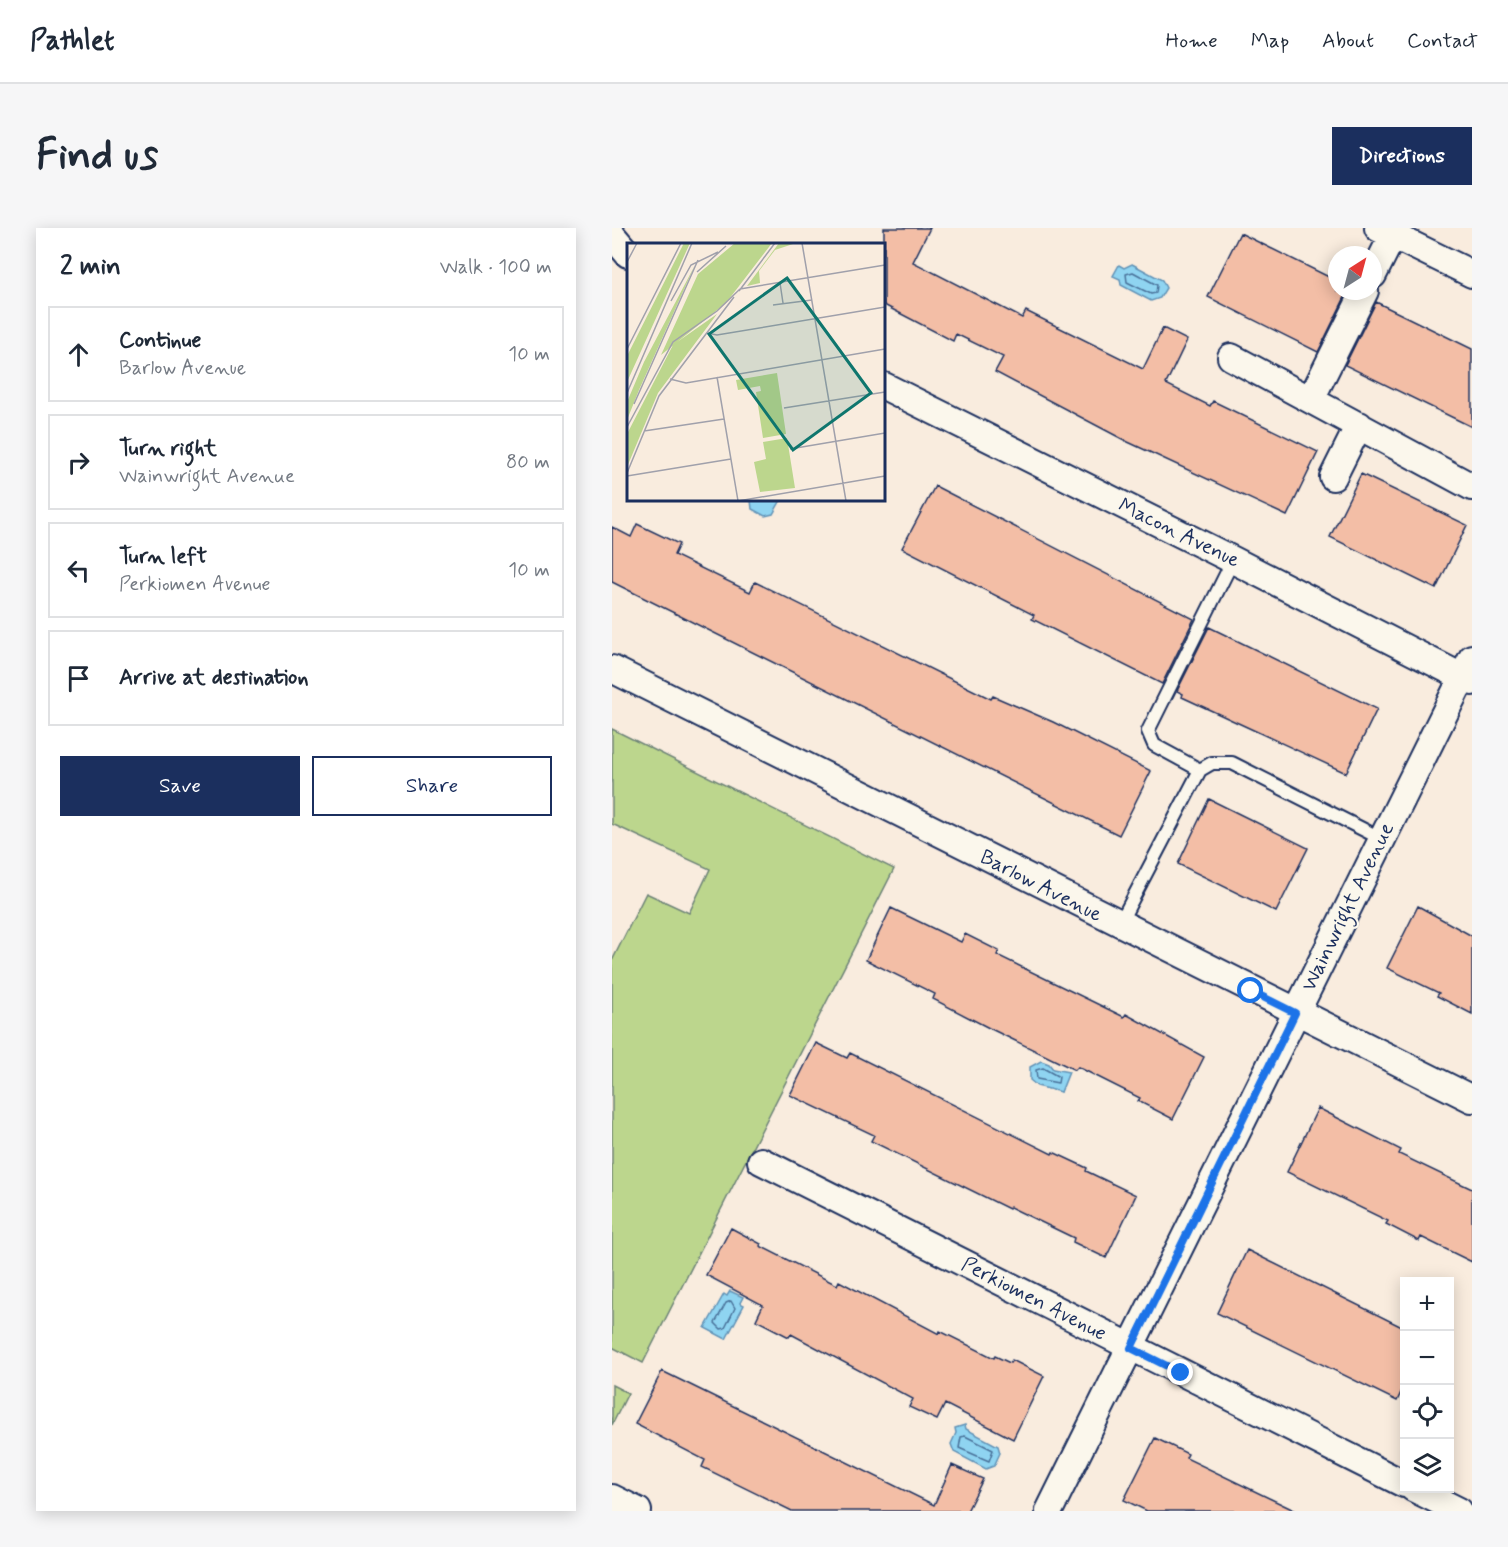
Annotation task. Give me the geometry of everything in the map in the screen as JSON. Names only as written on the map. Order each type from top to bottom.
[{"type":"street","points":[[1386,232],[1472,274]]},
{"type":"street","points":[[612,235],[627,253]]},
{"type":"street","points":[[1311,399],[1360,300]]},
{"type":"street","points":[[1231,357],[1472,487]]},
{"type":"street","name":"Macon Avenue","points":[[885,386],[1233,560],[1469,672]]},
{"type":"street","points":[[1333,477],[1359,425]]},
{"type":"street","name":"Barlow Avenue","points":[[612,669],[1119,925],[1472,1099]]},
{"type":"street","name":"Wainwright Avenue","points":[[1049,1511],[1382,839],[1469,672]]},
{"type":"street","name":"Perkiomen Avenue","points":[[761,1161],[1400,1482]]},
{"type":"street","points":[[1423,1493],[1459,1511]]},
{"type":"street","points":[[612,1498],[638,1511]]},
{"type":"lane","points":[[1200,770],[1154,745],[1148,731],[1233,560]]},
{"type":"lane","points":[[1119,925],[1200,770],[1212,763],[1232,763],[1382,839]]},
{"type":"green space","points":[[612,729],[894,869],[643,1363],[612,1347],[612,961],[646,893],[689,913],[710,869],[612,824]]},
{"type":"green space","points":[[612,1385],[628,1393],[612,1425]]},
{"type":"water","points":[[1132,264],[1162,280],[1166,288],[1160,298],[1151,301],[1121,285],[1120,279],[1113,276],[1119,265],[1124,268]]},
{"type":"water","points":[[751,501],[780,501],[773,514],[765,516],[752,509]]},
{"type":"water","points":[[1041,1061],[1049,1064],[1053,1069],[1069,1072],[1061,1092],[1037,1086],[1030,1080],[1030,1067]]},
{"type":"water","points":[[730,1291],[743,1297],[740,1303],[744,1305],[726,1339],[705,1328],[724,1294],[727,1296]]},
{"type":"water","points":[[965,1425],[966,1429],[998,1446],[1000,1453],[994,1466],[986,1469],[954,1452],[951,1444],[956,1433],[955,1428]]},
{"type":"building","points":[[884,228],[930,228],[913,262],[1022,318],[1026,311],[1143,369],[1163,328],[1187,340],[1166,384],[1210,406],[1213,401],[1318,452],[1287,516],[1128,442],[995,372],[1003,357],[956,334],[953,341],[885,306]]},
{"type":"building","points":[[1240,233],[1328,277],[1328,300],[1344,300],[1318,352],[1208,297]]},
{"type":"building","points":[[1376,302],[1472,349],[1472,427],[1345,365]]},
{"type":"building","points":[[1361,474],[1467,525],[1436,589],[1330,537]]},
{"type":"building","points":[[935,486],[1194,619],[1162,684],[1032,619],[1034,615],[902,548]]},
{"type":"building","points":[[637,524],[679,544],[674,555],[750,592],[755,582],[991,699],[993,696],[1053,722],[1151,771],[1119,835],[612,582],[612,527],[631,537]]},
{"type":"building","points":[[1209,627],[1377,709],[1346,773],[1182,697],[1183,694],[1177,691]]},
{"type":"building","points":[[1209,799],[1308,848],[1276,912],[1178,864]]},
{"type":"building","points":[[1418,906],[1472,936],[1472,1014],[1437,996],[1439,993],[1387,968]]},
{"type":"building","points":[[891,908],[961,942],[965,934],[999,951],[997,955],[1124,1017],[1126,1014],[1204,1057],[1173,1119],[1138,1101],[1140,1098],[1078,1067],[1075,1070],[933,999],[935,994],[866,960]]},
{"type":"building","points":[[816,1043],[847,1058],[850,1053],[1052,1154],[1053,1152],[1087,1168],[1086,1171],[1136,1195],[1106,1258],[1073,1242],[1074,1238],[1010,1207],[1009,1209],[871,1141],[874,1135],[790,1095]]},
{"type":"building","points":[[1318,1108],[1401,1150],[1399,1154],[1472,1189],[1472,1262],[1421,1237],[1419,1241],[1386,1224],[1388,1221],[1287,1172]]},
{"type":"building","points":[[731,1228],[761,1244],[760,1246],[837,1285],[839,1281],[939,1334],[940,1331],[994,1358],[995,1356],[1010,1363],[1012,1360],[1044,1376],[1013,1439],[945,1404],[937,1420],[909,1407],[913,1399],[791,1334],[789,1337],[756,1320],[763,1305],[706,1275]]},
{"type":"building","points":[[1247,1250],[1400,1326],[1400,1395],[1397,1401],[1217,1313]]},
{"type":"building","points":[[662,1371],[934,1505],[952,1465],[983,1479],[967,1511],[792,1511],[702,1467],[705,1460],[635,1424]]},
{"type":"building","points":[[1155,1438],[1188,1454],[1186,1458],[1296,1511],[1147,1511],[1124,1500]]},
{"type":"route","points":[[1181,1373],[1131,1348],[1295,1013],[1251,991]]}]
